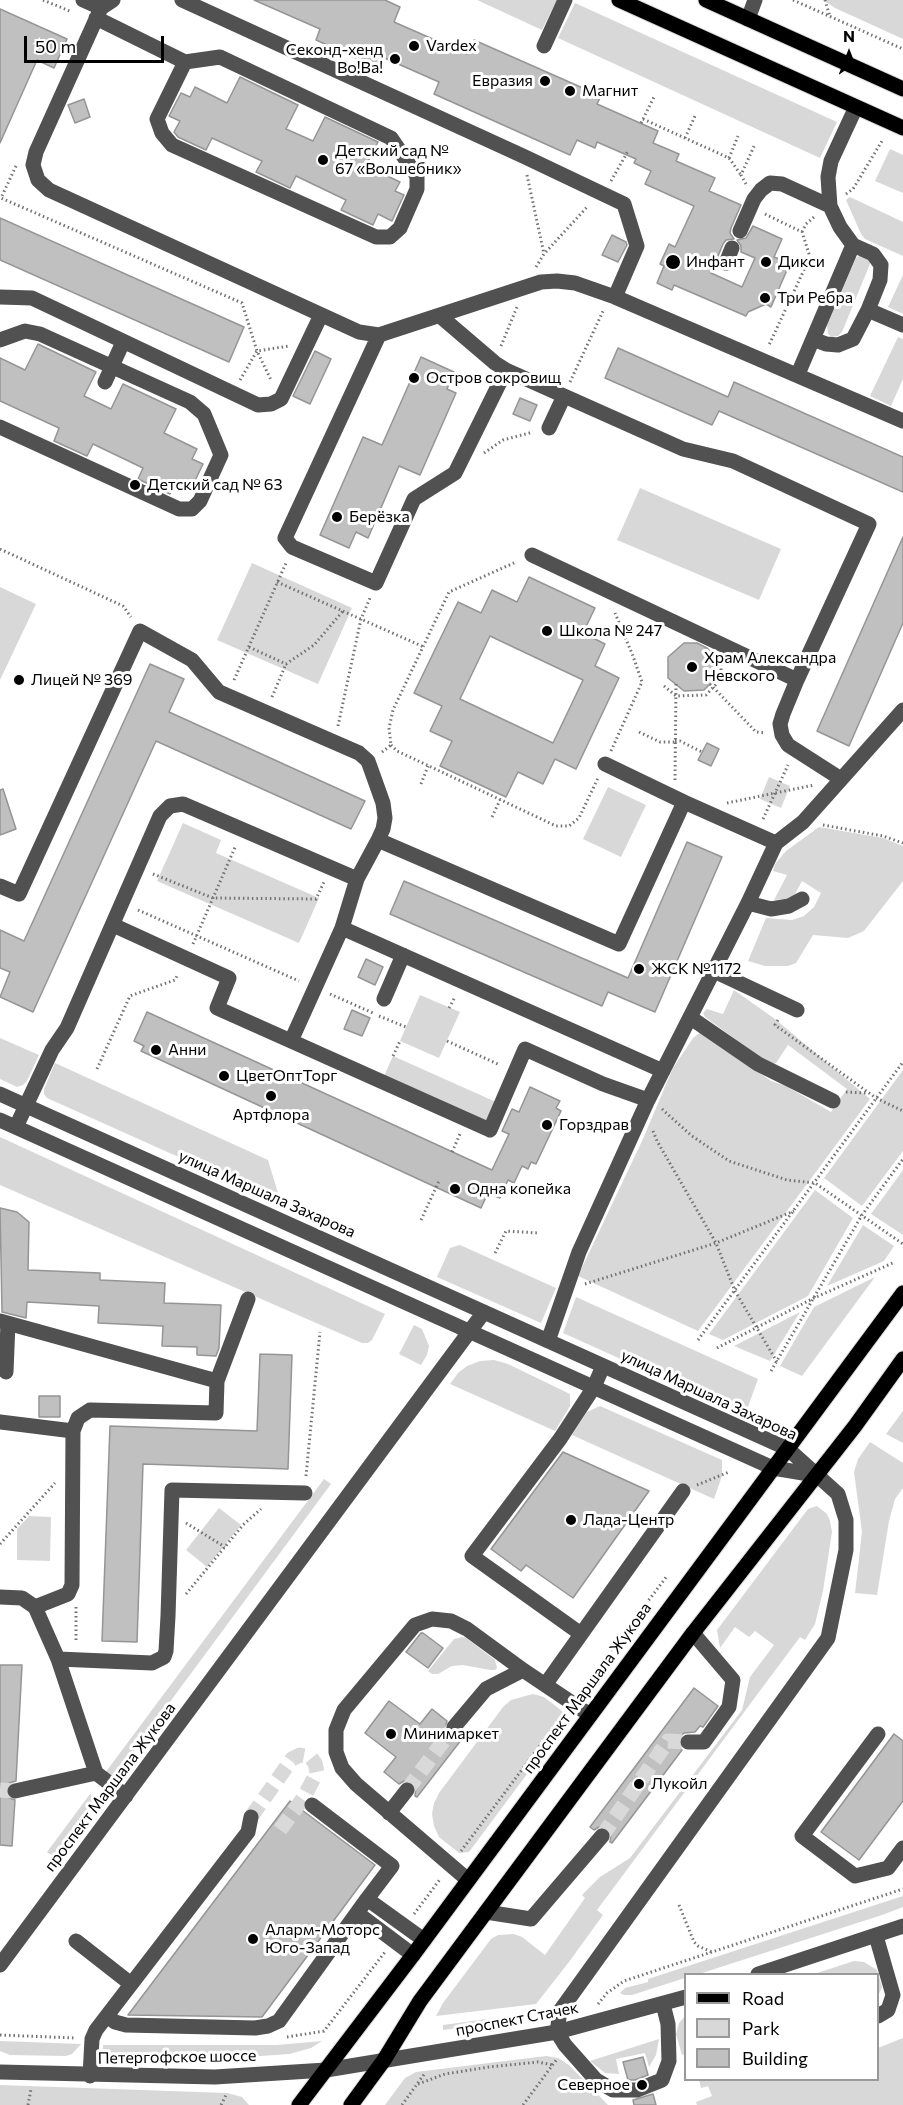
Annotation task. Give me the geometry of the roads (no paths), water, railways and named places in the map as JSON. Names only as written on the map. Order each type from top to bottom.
[{"type":"main road","points":[[619,0],[903,128]]},
{"type":"main road","points":[[706,0],[903,89]]},
{"type":"main road","name":"проспект Маршала Жукова","points":[[299,2105],[413,1955],[903,1293]]},
{"type":"main road","points":[[351,2105],[384,2060],[420,2001],[693,1633],[855,1426],[903,1359]]},
{"type":"street","points":[[83,0],[103,9],[185,62],[220,57],[391,138],[417,176],[417,189],[400,228],[390,237],[376,237],[172,146],[162,133],[157,119],[185,62]]},
{"type":"street","points":[[182,0],[624,204],[637,246],[615,297]]},
{"type":"street","points":[[544,46],[565,0]]},
{"type":"street","points":[[748,19],[755,0]]},
{"type":"street","points":[[103,9],[36,152],[33,165],[38,180],[49,189],[359,332],[379,335],[541,282],[575,283],[615,297],[903,421]]},
{"type":"street","points":[[813,339],[826,344],[838,345],[854,339],[880,280],[881,265],[873,254],[853,245],[840,227],[830,206],[828,177],[831,161],[856,107]]},
{"type":"street","points":[[740,231],[760,189],[770,183],[782,184],[830,206]]},
{"type":"street","points":[[798,374],[853,245]]},
{"type":"street","points":[[726,263],[732,248]]},
{"type":"street","points":[[0,297],[32,298],[258,405],[271,404],[281,399],[321,315]]},
{"type":"street","points":[[868,310],[903,325]]},
{"type":"street","points":[[440,316],[506,370],[683,449],[733,461],[869,524],[797,680],[780,724],[782,735],[789,745],[841,779]]},
{"type":"street","points":[[0,340],[26,331],[40,334],[190,402],[204,414],[221,455],[200,501],[192,509],[179,509],[0,427]]},
{"type":"street","points":[[379,335],[285,538],[292,547],[376,583],[414,499],[455,472],[506,370]]},
{"type":"street","points":[[105,382],[123,342]]},
{"type":"street","points":[[549,428],[564,396]]},
{"type":"street","points":[[532,555],[797,680]]},
{"type":"street","points":[[0,886],[19,894],[140,632],[192,660],[219,692],[359,753],[368,761],[383,803],[385,818],[378,840],[357,879],[342,928],[291,1041]]},
{"type":"street","points":[[548,1341],[579,1252],[646,1104],[691,1018],[776,843],[803,822],[903,710]]},
{"type":"street","points":[[605,764],[699,810],[776,843]]},
{"type":"street","points":[[378,840],[619,944],[684,802]]},
{"type":"street","points":[[16,1127],[51,1050],[67,1028],[160,816],[170,806],[183,804],[357,879]]},
{"type":"street","points":[[748,903],[771,909],[789,906],[802,899]]},
{"type":"street","points":[[112,925],[229,978],[218,1008],[490,1130],[525,1049],[646,1104]]},
{"type":"street","points":[[342,928],[663,1071]]},
{"type":"street","points":[[384,999],[403,955]]},
{"type":"street","points":[[714,971],[792,1008]]},
{"type":"street","points":[[691,1018],[758,1064],[833,1101]]},
{"type":"street","name":"улица Маршала Захарова","points":[[0,1094],[788,1449],[838,1494],[846,1520],[846,1550],[828,1638],[560,2011],[557,2032]]},
{"type":"street","points":[[0,1120],[772,1468],[815,1475]]},
{"type":"street","points":[[35,1607],[68,1594],[72,1585],[73,1431],[78,1418],[90,1410],[216,1413],[217,1381],[248,1299]]},
{"type":"street","name":"проспект Маршала Жукова","points":[[0,1965],[484,1312]]},
{"type":"street","points":[[6,1372],[4,1322],[217,1381]]},
{"type":"street","points":[[581,1634],[472,1556],[560,1439],[594,1387],[603,1366]]},
{"type":"street","points":[[0,1422],[73,1431]]},
{"type":"street","points":[[58,1659],[152,1663],[159,1660],[166,1651],[172,1490],[305,1493]]},
{"type":"street","points":[[545,1685],[683,1491]]},
{"type":"street","points":[[0,1597],[22,1598],[35,1607],[58,1659],[96,1773],[126,1796]]},
{"type":"street","points":[[468,1880],[356,1784],[342,1768],[336,1752],[336,1730],[344,1710],[415,1625],[432,1619],[451,1621],[467,1629],[523,1670],[590,1714]]},
{"type":"street","points":[[688,1742],[704,1742],[729,1707],[733,1680],[693,1633]]},
{"type":"street","points":[[454,1727],[486,1689],[523,1670]]},
{"type":"street","points":[[878,1734],[802,1836],[855,1876],[888,1868],[903,1848]]},
{"type":"street","points":[[15,1791],[96,1773]]},
{"type":"street","points":[[389,1813],[407,1790]]},
{"type":"street","points":[[107,2016],[115,2022],[126,2025],[255,2028],[279,2021],[392,1866],[312,1805]]},
{"type":"street","points":[[90,2076],[92,2039],[96,2030],[248,1832],[251,1817]]},
{"type":"street","points":[[486,1912],[531,1919],[602,1836]]},
{"type":"street","points":[[367,1899],[424,1940]]},
{"type":"street","points":[[357,1913],[413,1955]]},
{"type":"street","points":[[761,1973],[903,1926]]},
{"type":"street","points":[[876,1936],[893,1995],[888,2010],[879,2015]]},
{"type":"street","points":[[76,1941],[131,1984]]},
{"type":"street","name":"проспект Стачек","points":[[354,2066],[557,2032],[684,1998]]},
{"type":"street","points":[[557,2032],[565,2045],[596,2080],[614,2090],[637,2090],[662,2080],[669,2061],[668,2024],[663,2004]]},
{"type":"street","name":"Петергофское шоссе","points":[[0,2072],[90,2076],[215,2077],[354,2066]]},
{"type":"tunnel","points":[[407,1790],[454,1727]]},
{"type":"tunnel","points":[[602,1836],[668,1741],[688,1742]]},
{"type":"tunnel","points":[[251,1817],[292,1759],[300,1755],[310,1757],[315,1763],[317,1772],[304,1797],[280,1830]]},
{"type":"tunnel","points":[[0,1790],[15,1791]]},
{"type":"place","name":"Vardex","points":[[414,46]]},
{"type":"place","name":"Секонд-хенд Во!Ва!","points":[[395,59]]},
{"type":"place","name":"Евразия","points":[[545,81]]},
{"type":"place","name":"Магнит","points":[[570,91]]},
{"type":"place","name":"Детский сад № 67 «Волшебник»","points":[[323,160]]},
{"type":"place","name":"Инфант","points":[[673,262]]},
{"type":"place","name":"Дикси","points":[[766,262]]},
{"type":"place","name":"Три Ребра","points":[[765,298]]},
{"type":"place","name":"Остров сокровищ","points":[[414,378]]},
{"type":"place","name":"Детский сад № 63","points":[[135,485]]},
{"type":"place","name":"Берёзка","points":[[337,517]]},
{"type":"place","name":"Школа № 247","points":[[547,631]]},
{"type":"place","name":"Храм Александра Невского","points":[[692,667]]},
{"type":"place","name":"Лицей № 369","points":[[19,680]]},
{"type":"place","name":"ЖСК №1172","points":[[639,969]]},
{"type":"place","name":"Анни","points":[[156,1050]]},
{"type":"place","name":"ЦветОптТорг","points":[[224,1076]]},
{"type":"place","name":"Артфлора","points":[[271,1096]]},
{"type":"place","name":"Горздрав","points":[[547,1125]]},
{"type":"place","name":"Одна копейка","points":[[455,1189]]},
{"type":"place","name":"Лада-Центр","points":[[571,1520]]},
{"type":"place","name":"Минимаркет","points":[[391,1734]]},
{"type":"place","name":"Лукойл","points":[[639,1784]]},
{"type":"place","name":"Аларм-Моторс Юго-Запад","points":[[253,1939]]},
{"type":"place","name":"Северное","points":[[642,2085]]}]
